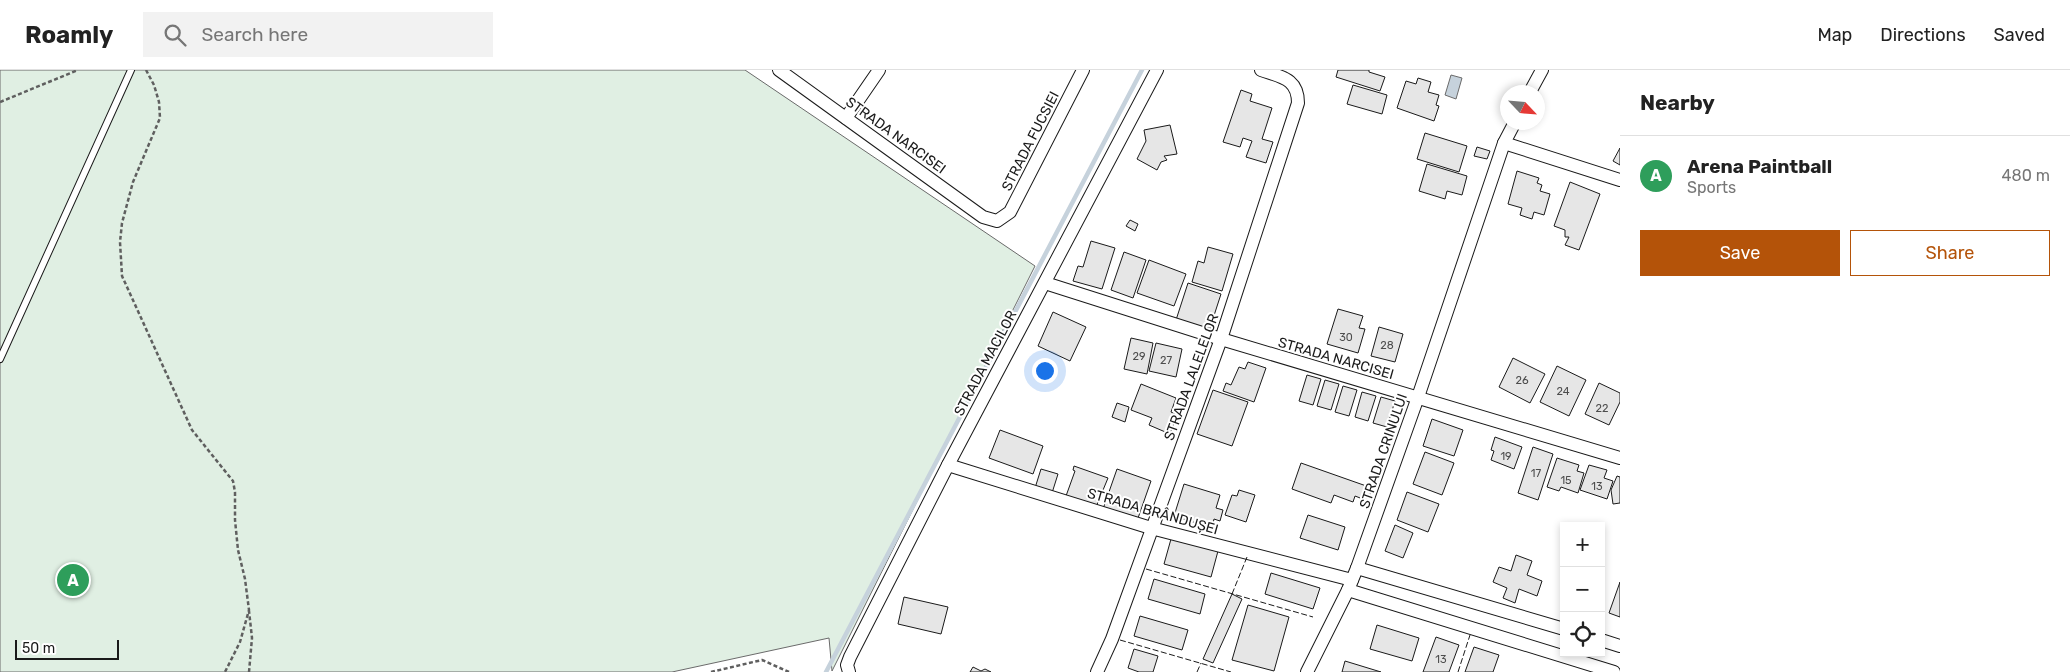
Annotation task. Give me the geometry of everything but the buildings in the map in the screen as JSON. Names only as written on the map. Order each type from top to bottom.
[{"type":"street","name":"STRADA NARCISEI","points":[[779,70],[983,217],[997,221]]},
{"type":"street","points":[[846,118],[880,70]]},
{"type":"street","name":"STRADA FUCSIEI","points":[[997,221],[1010,212],[1084,70]]},
{"type":"street","name":"STRADA MACILOR","points":[[849,672],[847,665],[850,657],[948,464],[1045,284],[1156,70]]},
{"type":"street","name":"STRADA LALELELOR","points":[[1097,672],[1112,639],[1221,339],[1298,103],[1296,88],[1283,78],[1261,70]]},
{"type":"street","points":[[1534,85],[1542,70]]},
{"type":"street","name":"STRADA CRINULUI","points":[[1307,672],[1357,568],[1418,397],[1504,143],[1511,130]]},
{"type":"street","points":[[1504,143],[1620,180]]},
{"type":"street","name":"STRADA NARCISEI","points":[[1045,284],[1221,339],[1620,458]]},
{"type":"street","name":"STRADA BRÂNDUȘEI","points":[[948,464],[1152,528],[1350,585],[1614,672]]},
{"type":"street","points":[[1357,568],[1560,628]]},
{"type":"street","points":[[1605,641],[1620,646]]},
{"type":"lane","points":[[0,360],[131,70]]},
{"type":"path","points":[[0,102],[78,70]]},
{"type":"path","points":[[146,70],[159,102],[160,118],[133,182],[122,223],[120,242],[122,276],[192,430],[233,481],[236,492],[235,520],[238,550],[245,579],[252,638],[249,672]]},
{"type":"path","points":[[225,672],[240,642],[249,610]]},
{"type":"path","points":[[711,672],[762,660],[789,672]]},
{"type":"green space","points":[[0,70],[745,70],[1035,266],[832,671],[829,638],[672,672],[0,672]]},
{"type":"shaded area","points":[[1451,75],[1462,78],[1456,99],[1445,95]]},
{"type":"waterway","points":[[826,672],[1142,70]]},
{"type":"fence","points":[[1232,594],[1247,557]]},
{"type":"fence","points":[[1146,569],[1313,617]]},
{"type":"fence","points":[[1458,672],[1470,635]]},
{"type":"fence","points":[[1120,640],[1231,672]]},
{"type":"fence","points":[[1197,672],[1201,663]]},
{"type":"place","name":"Arena Paintball","points":[[73,580]]}]
